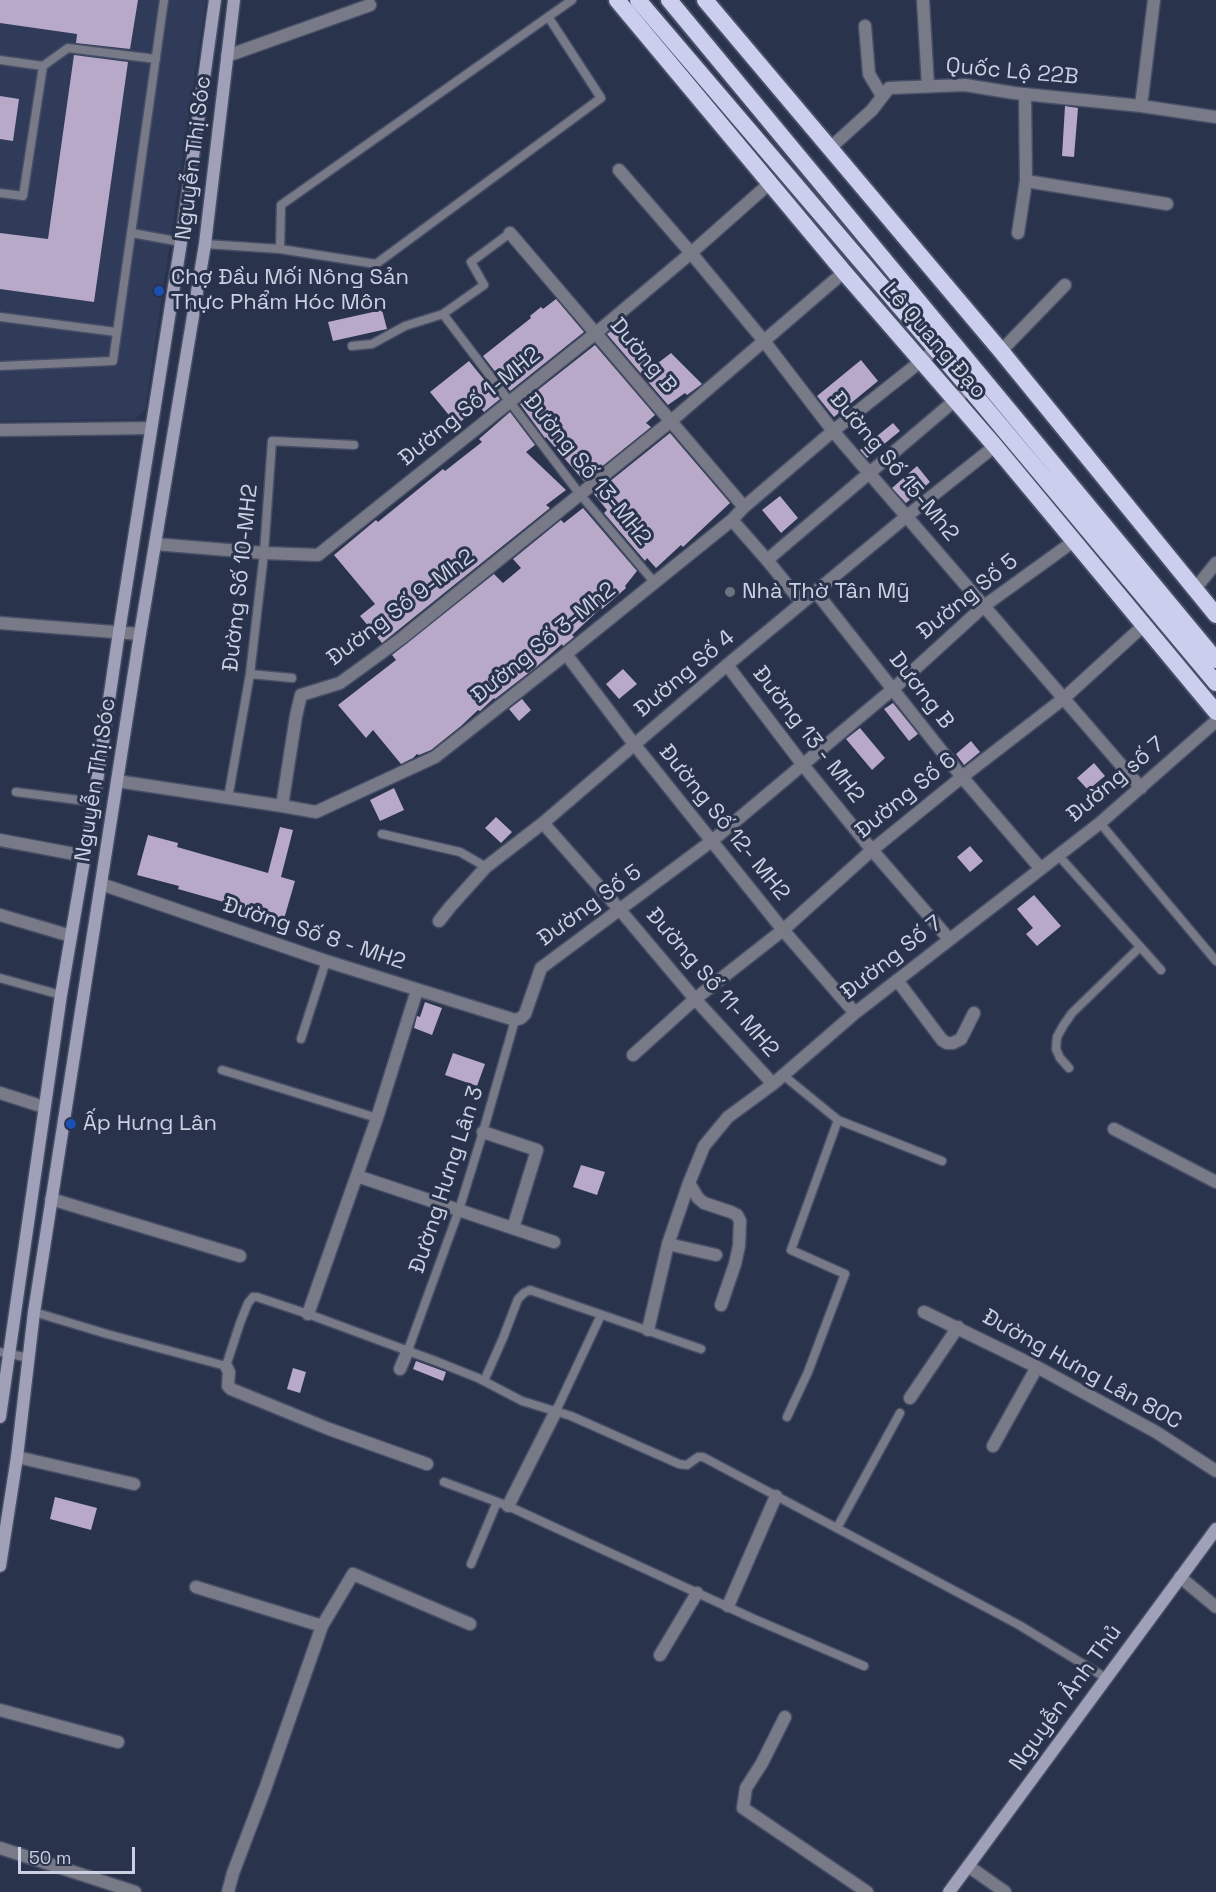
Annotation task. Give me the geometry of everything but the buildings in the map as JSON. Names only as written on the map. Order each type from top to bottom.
[{"type":"highway","name":"Lê Quang Đạo","points":[[617,0],[844,272],[928,355],[969,388],[1216,683]]},
{"type":"highway","name":"Lê Quang Đạo","points":[[638,0],[928,355],[955,400],[1216,712]]},
{"type":"highway","name":"Lê Quang Đạo","points":[[669,0],[1216,660]]},
{"type":"highway","name":"Lê Quang Đạo","points":[[705,0],[1001,351],[1216,615]]},
{"type":"main road","name":"Nguyễn Thị Sóc","points":[[0,1417],[4,1353],[15,1307],[61,995],[94,802],[181,242],[215,0]]},
{"type":"main road","name":"Nguyễn Thị Sóc","points":[[0,1566],[51,1199],[140,634],[205,244],[234,0]]},
{"type":"main road","name":"Nguyễn Ảnh Thủ","points":[[949,1892],[1216,1529]]},
{"type":"street","points":[[923,0],[928,86]]},
{"type":"street","points":[[1141,106],[1154,0]]},
{"type":"street","points":[[227,56],[370,5]]},
{"type":"street","points":[[830,149],[872,110],[882,96],[869,74],[866,26]]},
{"type":"street","name":"Quốc Lộ 22B","points":[[882,96],[889,88],[965,85],[1216,117]]},
{"type":"street","points":[[1018,232],[1026,181],[1025,94]]},
{"type":"street","name":"Đường Số 15-Mh2","points":[[619,170],[764,341],[868,473],[1141,788]]},
{"type":"street","points":[[1026,181],[1167,204]]},
{"type":"street","name":"Đường Số 1-MH2","points":[[155,544],[318,555],[596,333],[770,183]]},
{"type":"street","name":"Dường B","points":[[510,233],[744,507]]},
{"type":"street","points":[[579,494],[671,421],[844,272]]},
{"type":"street","points":[[1001,351],[1065,285]]},
{"type":"street","name":"Đường Số 3-Mh2","points":[[117,782],[316,812],[435,757],[732,520],[744,507],[834,431],[928,355]]},
{"type":"street","points":[[767,560],[969,388]]},
{"type":"street","points":[[0,430],[151,428]]},
{"type":"street","name":"Đường Số 4","points":[[439,921],[486,867],[543,824],[727,665],[994,446]]},
{"type":"street","name":"Đường Số 9-Mh2","points":[[282,806],[301,695],[340,683],[402,638],[579,494]]},
{"type":"street","points":[[732,520],[802,603]]},
{"type":"street","name":"Đường Số 5","points":[[515,1020],[525,1014],[541,968],[713,840],[893,688],[984,606],[1074,541]]},
{"type":"street","points":[[1195,589],[1216,563]]},
{"type":"street","name":"Dương B","points":[[816,591],[962,777],[1041,869]]},
{"type":"street","points":[[0,623],[140,634]]},
{"type":"street","name":"Đường Số 6","points":[[633,1055],[695,999],[783,930],[872,850],[1063,699],[1143,626]]},
{"type":"street","name":"Đường Số 12- MH2","points":[[566,654],[634,744],[783,930],[855,1013]]},
{"type":"street","name":"Đường 13 - MH2","points":[[727,665],[803,765],[949,939]]},
{"type":"street","name":"Đường số 7","points":[[1041,869],[1100,823],[1216,721]]},
{"type":"street","name":"Đường Số 11- MH2","points":[[543,824],[695,999],[773,1084]]},
{"type":"street","points":[[0,840],[85,856]]},
{"type":"street","name":"Đường Số 7","points":[[648,1330],[668,1244],[689,1183],[704,1146],[728,1117],[773,1084],[855,1013],[1041,869]]},
{"type":"street","name":"Đường Số 8 - MH2","points":[[101,884],[326,962],[515,1020]]},
{"type":"street","points":[[0,915],[71,936]]},
{"type":"street","points":[[897,980],[942,1040],[947,1043],[953,1044],[961,1039],[974,1013]]},
{"type":"street","points":[[308,1314],[377,1118],[417,990]]},
{"type":"street","points":[[0,1093],[44,1107]]},
{"type":"street","points":[[1114,1129],[1216,1182]]},
{"type":"street","points":[[483,1132],[537,1150],[513,1228]]},
{"type":"street","points":[[357,1176],[554,1242]]},
{"type":"street","points":[[689,1183],[704,1203],[731,1212],[737,1215],[740,1221],[737,1255],[721,1305]]},
{"type":"street","points":[[51,1199],[240,1256]]},
{"type":"street","points":[[668,1244],[716,1256]]},
{"type":"street","points":[[15,1307],[34,1312]]},
{"type":"street","name":"Đường Hưng Lân 80C","points":[[924,1312],[1037,1367],[1156,1432],[1216,1471]]},
{"type":"street","points":[[910,1398],[957,1327]]},
{"type":"street","points":[[399,1369],[408,1350]]},
{"type":"street","points":[[226,1366],[229,1372],[228,1386],[231,1389],[329,1429],[427,1464]]},
{"type":"street","points":[[993,1446],[1037,1367]]},
{"type":"street","points":[[503,1504],[556,1411]]},
{"type":"street","points":[[16,1457],[134,1484]]},
{"type":"street","points":[[728,1606],[776,1496]]},
{"type":"street","points":[[228,1892],[322,1626],[353,1574],[470,1624]]},
{"type":"street","points":[[1180,1577],[1216,1607]]},
{"type":"street","points":[[196,1587],[322,1626]]},
{"type":"street","points":[[660,1655],[697,1593]]},
{"type":"street","points":[[0,1710],[118,1742]]},
{"type":"street","points":[[785,1716],[762,1763],[746,1788],[743,1808],[867,1892]]},
{"type":"street","points":[[0,1848],[135,1892]]},
{"type":"street","points":[[968,1866],[1005,1892]]},
{"type":"lane","points":[[0,366],[112,361],[164,0]]},
{"type":"lane","points":[[280,249],[281,205],[572,0]]},
{"type":"lane","points":[[205,244],[280,249],[376,264],[601,98],[549,18]]},
{"type":"lane","points":[[0,60],[43,66],[68,48],[156,59]]},
{"type":"lane","points":[[0,193],[23,196],[43,66]]},
{"type":"lane","points":[[132,233],[181,242]]},
{"type":"lane","points":[[352,346],[372,344],[405,326],[443,314],[484,285],[471,262],[510,233]]},
{"type":"lane","name":"Đường Số 13-MH2","points":[[443,314],[579,494],[654,582]]},
{"type":"lane","points":[[0,317],[116,332]]},
{"type":"lane","name":"Đường Số 10-MH2","points":[[228,798],[250,674],[264,553],[272,441],[354,445]]},
{"type":"lane","points":[[250,674],[292,678]]},
{"type":"lane","points":[[16,792],[94,802]]},
{"type":"lane","points":[[1100,823],[1216,961]]},
{"type":"lane","points":[[382,834],[460,852],[486,867]]},
{"type":"lane","points":[[1058,855],[1161,970]]},
{"type":"lane","points":[[1069,1068],[1056,1049],[1063,1026],[1072,1013],[1140,947]]},
{"type":"lane","points":[[301,1039],[326,962]]},
{"type":"lane","points":[[0,978],[61,995]]},
{"type":"lane","name":"Đường Hưng Lân 3","points":[[408,1350],[459,1210],[515,1020]]},
{"type":"lane","points":[[222,1070],[377,1118]]},
{"type":"lane","points":[[783,1075],[838,1120],[942,1161]]},
{"type":"lane","points":[[787,1417],[808,1372],[845,1274],[791,1250],[838,1120]]},
{"type":"lane","points":[[484,1381],[518,1299],[524,1293],[534,1290],[701,1349]]},
{"type":"lane","points":[[34,1312],[226,1366],[240,1323],[253,1297],[308,1314],[408,1350],[484,1381],[522,1401],[589,1423],[679,1464],[687,1465],[698,1457],[704,1457],[1019,1625],[1106,1678]]},
{"type":"lane","points":[[556,1411],[602,1315]]},
{"type":"lane","points":[[4,1353],[28,1358]]},
{"type":"lane","points":[[837,1528],[900,1413]]},
{"type":"lane","points":[[444,1482],[503,1504],[864,1666]]},
{"type":"lane","points":[[471,1564],[503,1504]]},
{"type":"shaded area","name":"Chợ Đầu Mối Nông Sản Thực Phẩm Hóc Môn","points":[[0,0],[206,0],[145,410],[135,419],[0,421]]},
{"type":"place","name":"Chợ Đầu Mối Nông Sản Thực Phẩm Hóc Môn","points":[[159,291]]},
{"type":"place","name":"Nhà Thờ Tân Mỹ","points":[[730,592]]},
{"type":"place","name":"Ấp Hưng Lân","points":[[71,1124]]}]
